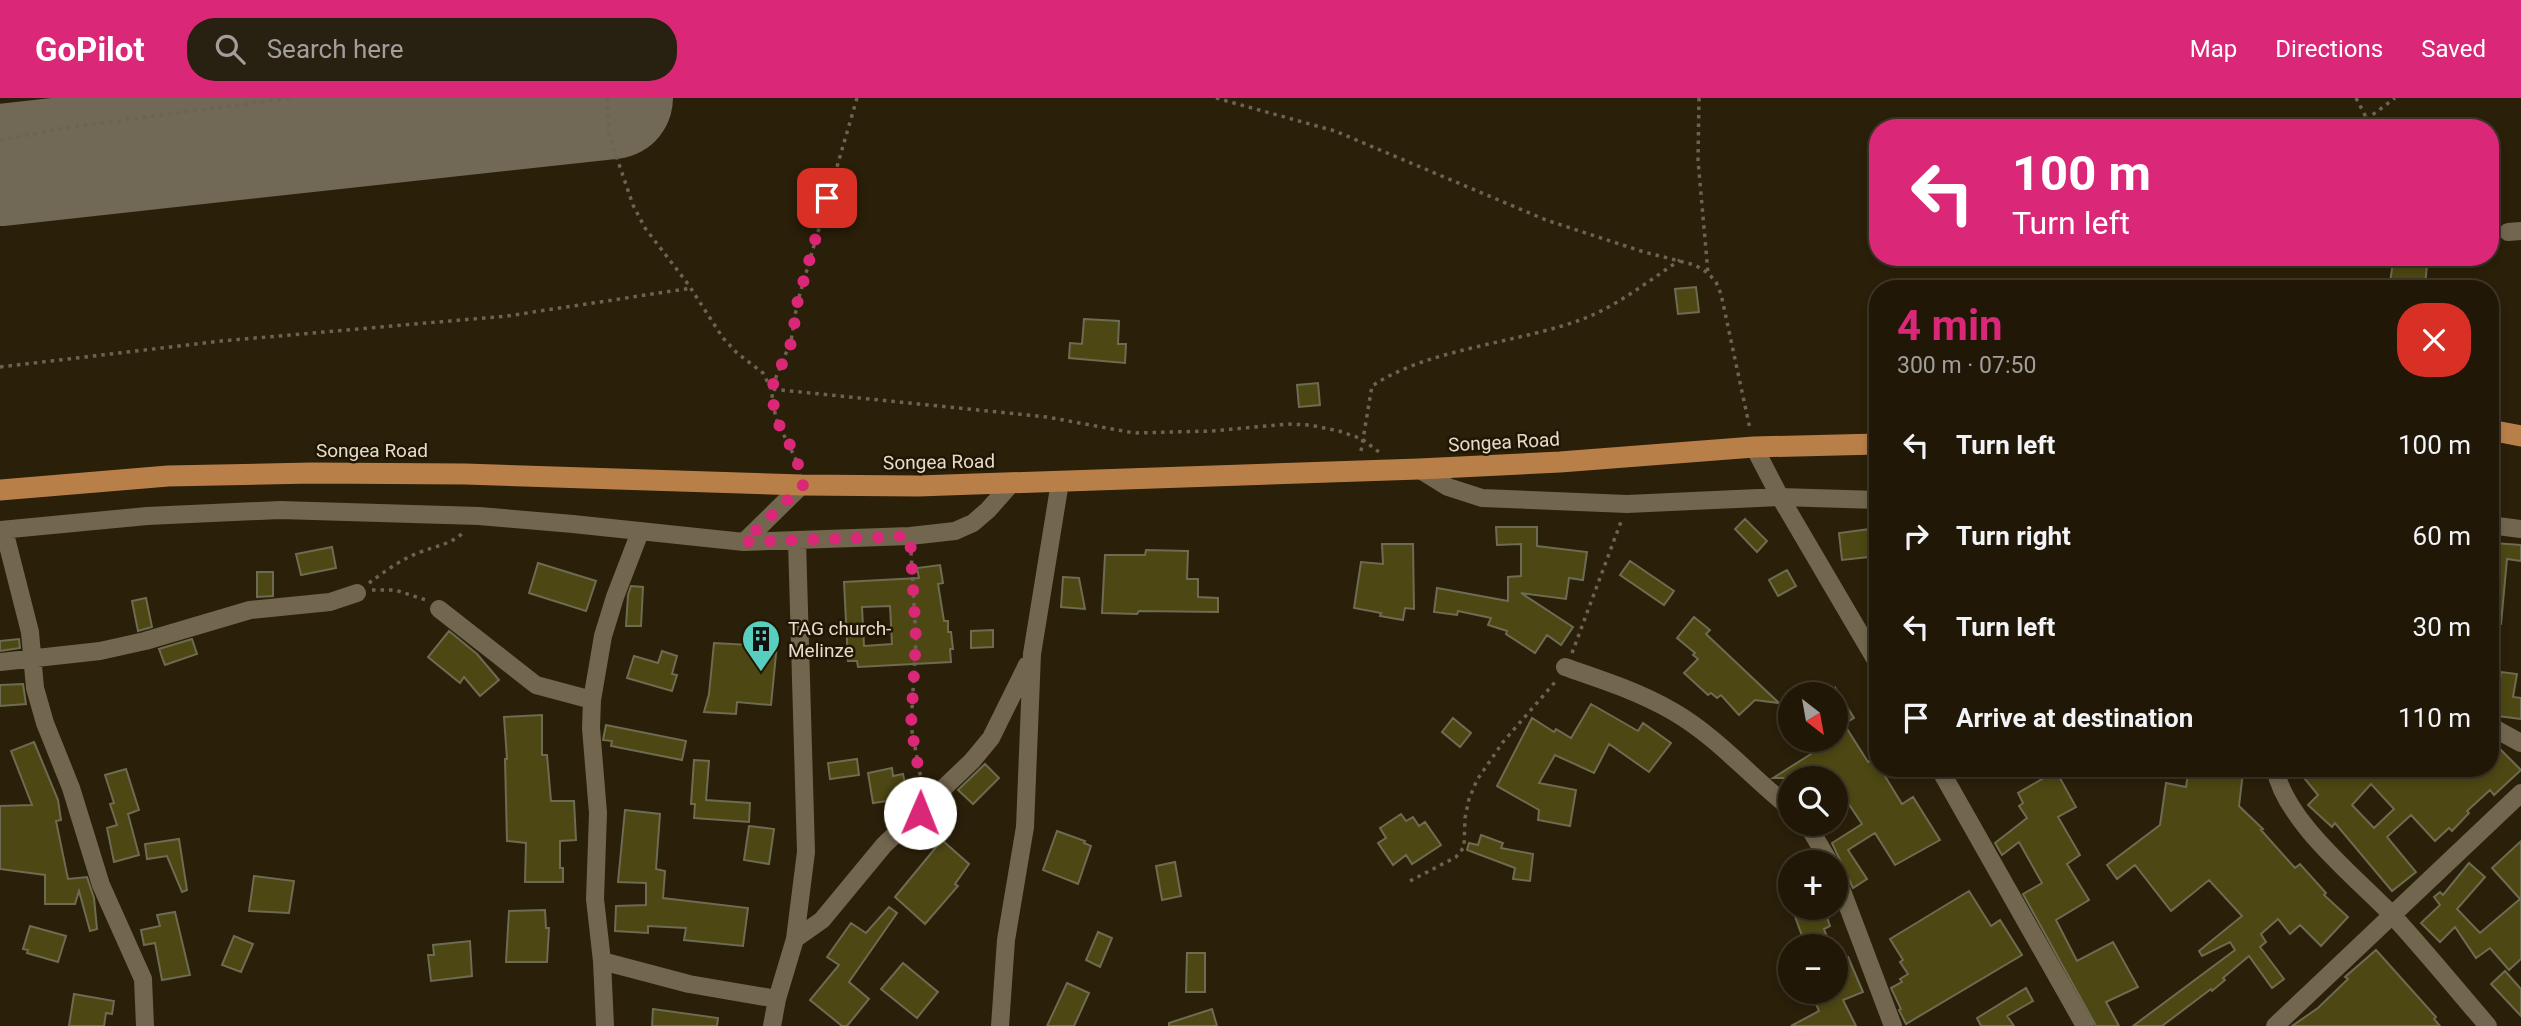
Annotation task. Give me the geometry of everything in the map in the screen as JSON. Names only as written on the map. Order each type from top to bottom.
[{"type":"highway","points":[[2499,432],[2521,436]]},
{"type":"highway","name":"Songea Road","points":[[0,490],[168,476],[312,473],[491,474],[803,485],[1059,482],[1411,469],[1560,462],[1754,447],[1869,444]]},
{"type":"street","points":[[1754,447],[1780,497],[1869,649]]},
{"type":"street","points":[[1411,469],[1448,487],[1482,498],[1627,504],[1780,497],[1869,500]]},
{"type":"street","points":[[1000,1026],[1006,940],[1025,827],[1032,654],[1059,482]]},
{"type":"street","points":[[145,1026],[143,979],[101,886],[71,788],[35,688],[30,632],[2,530],[147,516],[280,509],[479,516],[744,542],[910,536],[955,531],[973,523],[1012,483]]},
{"type":"street","points":[[744,542],[803,485]]},
{"type":"street","points":[[2499,526],[2521,528]]},
{"type":"street","points":[[605,1026],[602,961],[595,900],[598,813],[591,727],[592,700],[603,636],[640,532]]},
{"type":"street","points":[[772,1026],[795,939],[806,840],[799,683],[797,541]]},
{"type":"street","points":[[0,662],[123,646],[250,610],[330,602],[356,593]]},
{"type":"street","points":[[439,609],[536,685],[592,700]]},
{"type":"street","points":[[795,939],[822,920],[884,845],[972,761],[991,737],[1010,704],[1032,654]]},
{"type":"street","points":[[1565,667],[1618,684],[1675,713],[1713,740],[1778,797]]},
{"type":"street","points":[[2499,731],[2521,743]]},
{"type":"street","points":[[1944,777],[2085,1026]]},
{"type":"street","points":[[2279,777],[2289,803],[2316,838],[2393,916],[2488,1026]]},
{"type":"street","points":[[2275,1026],[2521,793]]},
{"type":"street","points":[[1848,908],[1893,1026]]},
{"type":"street","points":[[602,961],[689,984],[777,999]]},
{"type":"path","points":[[0,140],[71,127],[291,98]]},
{"type":"path","points":[[607,98],[609,135],[645,228],[692,288],[723,338],[763,373],[771,389],[776,419],[796,456],[803,485]]},
{"type":"path","points":[[771,389],[792,341],[797,304],[857,98]]},
{"type":"path","points":[[1216,98],[1335,131],[1546,220],[1644,252],[1695,264],[1709,273],[1721,294],[1754,447]]},
{"type":"path","points":[[1699,98],[1699,173],[1709,273]]},
{"type":"path","points":[[2356,98],[2366,119]]},
{"type":"path","points":[[2368,119],[2395,98]]},
{"type":"path","points":[[1362,439],[1373,386],[1386,377],[1429,361],[1587,317],[1616,303],[1680,260]]},
{"type":"path","points":[[0,367],[221,341],[507,316],[692,288]]},
{"type":"path","points":[[771,389],[1047,417],[1134,433],[1310,425],[1362,439],[1411,469]]},
{"type":"path","points":[[1410,881],[1456,857],[1464,847],[1465,818],[1477,780],[1503,742],[1565,667],[1587,618],[1627,504]]},
{"type":"path","points":[[356,593],[407,559],[453,542],[479,516]]},
{"type":"path","points":[[910,536],[916,639],[911,726],[922,789],[920,813]]},
{"type":"path","points":[[356,593],[380,589],[396,590],[426,600],[439,609]]},
{"type":"building","points":[[2392,266],[2427,266],[2426,280],[2390,280]]},
{"type":"building","points":[[1696,287],[1699,312],[1678,314],[1675,289]]},
{"type":"building","points":[[1084,319],[1119,321],[1118,344],[1126,344],[1125,363],[1069,358],[1070,343],[1082,344]]},
{"type":"building","points":[[1318,383],[1320,405],[1299,407],[1297,385]]},
{"type":"building","points":[[1745,519],[1767,541],[1757,552],[1735,529]]},
{"type":"building","points":[[1496,527],[1537,527],[1537,546],[1587,552],[1583,580],[1569,578],[1566,599],[1521,593],[1573,627],[1561,645],[1547,635],[1535,653],[1506,634],[1507,631],[1488,625],[1491,618],[1458,611],[1457,615],[1434,612],[1437,588],[1508,601],[1508,577],[1521,576],[1521,544],[1497,545]]},
{"type":"building","points":[[1869,529],[1869,557],[1842,560],[1839,533]]},
{"type":"building","points":[[2499,543],[2521,545],[2521,561],[2507,559],[2501,624]]},
{"type":"building","points":[[1382,544],[1413,544],[1414,609],[1405,608],[1403,620],[1354,608],[1361,562],[1383,564]]},
{"type":"building","points":[[332,547],[336,568],[301,575],[296,554]]},
{"type":"building","points":[[1146,550],[1188,551],[1187,579],[1198,579],[1198,597],[1218,598],[1218,612],[1102,613],[1105,555],[1145,555]]},
{"type":"building","points":[[1630,561],[1674,591],[1664,605],[1620,575]]},
{"type":"building","points":[[538,563],[596,581],[586,611],[529,593]]},
{"type":"building","points":[[940,565],[943,583],[938,584],[944,621],[948,621],[948,632],[951,632],[951,662],[858,667],[857,661],[848,661],[844,582],[919,578],[917,568]],"holes":[[[890,606],[892,644],[864,646],[862,607]]]},
{"type":"building","points":[[1787,570],[1796,586],[1778,596],[1769,580]]},
{"type":"building","points":[[257,572],[273,572],[273,596],[257,597]]},
{"type":"building","points":[[1063,577],[1079,578],[1085,609],[1061,607]]},
{"type":"building","points":[[631,586],[643,587],[641,626],[626,626]]},
{"type":"building","points":[[146,598],[152,627],[138,631],[132,601]]},
{"type":"building","points":[[1694,617],[1710,630],[1706,634],[1778,703],[1755,700],[1739,715],[1721,695],[1717,698],[1711,693],[1708,695],[1684,673],[1698,659],[1693,655],[1695,653],[1677,638]]},
{"type":"building","points":[[993,630],[993,647],[971,648],[971,631]]},
{"type":"building","points":[[449,631],[477,654],[499,680],[480,696],[464,677],[460,683],[428,657]]},
{"type":"building","points":[[19,639],[20,648],[0,651],[0,641]]},
{"type":"building","points":[[192,639],[197,654],[165,665],[159,649]]},
{"type":"building","points":[[750,642],[777,644],[771,705],[737,702],[736,714],[704,712],[709,694],[714,643],[750,645]]},
{"type":"building","points":[[662,651],[677,656],[672,674],[677,675],[672,691],[627,678],[634,656],[658,663]]},
{"type":"building","points":[[2501,672],[2517,674],[2513,697],[2521,698],[2521,719],[2499,716]]},
{"type":"building","points":[[23,684],[26,704],[0,706],[0,685]]},
{"type":"building","points":[[1591,704],[1638,731],[1643,723],[1671,743],[1649,772],[1609,744],[1594,773],[1555,755],[1539,783],[1576,790],[1570,826],[1538,820],[1539,810],[1497,786],[1532,718],[1554,732],[1556,729],[1571,738]]},
{"type":"building","points":[[1848,708],[1854,718],[1848,722]]},
{"type":"building","points":[[542,715],[542,755],[547,755],[551,801],[574,801],[576,840],[560,841],[563,882],[525,882],[526,843],[507,841],[504,717]]},
{"type":"building","points":[[1453,718],[1471,733],[1460,747],[1442,732]]},
{"type":"building","points":[[606,725],[686,741],[682,760],[611,746],[612,741],[603,740]]},
{"type":"building","points":[[1848,730],[1869,761],[1869,777],[1886,777],[1902,804],[1913,797],[1940,840],[1895,865],[1875,833],[1848,850],[1835,850],[1832,843],[1848,836],[1848,833],[1862,824],[1848,803],[1848,766],[1792,766],[1811,754],[1810,752],[1848,752]]},
{"type":"building","points":[[34,742],[58,800],[61,820],[56,821],[68,879],[87,877],[94,898],[97,929],[90,931],[79,891],[75,904],[45,904],[45,875],[0,869],[0,806],[32,805],[11,751]]},
{"type":"building","points":[[2499,748],[2521,770],[2494,795],[2490,790],[2467,811],[2469,813],[2452,831],[2449,828],[2435,841],[2411,815],[2387,837],[2416,872],[2392,891],[2335,823],[2332,827],[2308,805],[2318,795],[2303,777],[2499,777]],"holes":[[[2371,784],[2394,809],[2374,828],[2352,805]]]},
{"type":"building","points":[[857,759],[859,775],[830,779],[828,763]]},
{"type":"building","points":[[694,760],[709,761],[706,800],[750,803],[749,822],[694,818],[695,804],[691,804]]},
{"type":"building","points":[[985,764],[999,778],[973,804],[958,790]]},
{"type":"building","points":[[892,768],[893,776],[903,774],[908,798],[873,803],[868,773]]},
{"type":"building","points":[[126,769],[139,810],[128,814],[139,855],[114,862],[107,828],[117,825],[110,804],[114,803],[105,775]]},
{"type":"building","points":[[2046,777],[2059,777],[2076,807],[2058,817],[2080,855],[2067,864],[2089,900],[2056,920],[2077,961],[2113,942],[2138,987],[2106,1002],[2119,1026],[2096,1026],[2023,894],[2042,883],[2019,842],[2002,855],[1995,843],[2027,818],[2019,806],[2023,803],[2018,793]]},
{"type":"building","points":[[2188,777],[2242,777],[2239,806],[2263,829],[2261,830],[2295,868],[2300,864],[2326,893],[2324,895],[2348,917],[2321,946],[2300,925],[2290,934],[2278,919],[2261,934],[2266,942],[2260,947],[2284,979],[2272,988],[2249,956],[2212,991],[2211,989],[2162,1026],[2133,1026],[2235,950],[2230,942],[2202,956],[2199,951],[2242,916],[2209,880],[2171,911],[2135,865],[2117,879],[2107,865],[2160,825],[2166,783],[2186,787]]},
{"type":"building","points":[[625,810],[660,814],[656,869],[665,871],[663,898],[748,908],[743,946],[684,940],[686,928],[648,926],[648,933],[615,931],[616,906],[646,905],[646,883],[618,882]]},
{"type":"building","points":[[1401,814],[1406,821],[1413,817],[1419,826],[1425,822],[1441,845],[1412,864],[1406,855],[1393,865],[1378,843],[1386,838],[1380,828]]},
{"type":"building","points":[[749,826],[774,829],[769,864],[744,860]]},
{"type":"building","points":[[1057,831],[1085,841],[1084,843],[1091,846],[1078,884],[1043,870]]},
{"type":"building","points":[[1481,835],[1503,843],[1501,848],[1533,854],[1530,881],[1513,879],[1515,868],[1467,850],[1469,843],[1478,845]]},
{"type":"building","points":[[179,839],[187,890],[182,892],[167,856],[147,859],[145,844]]},
{"type":"building","points":[[942,840],[969,864],[955,884],[958,886],[925,924],[895,897]]},
{"type":"building","points":[[2521,841],[2521,959],[2509,970],[2490,948],[2476,958],[2455,927],[2440,942],[2421,923],[2440,905],[2434,897],[2440,892],[2443,895],[2469,863],[2485,877],[2457,909],[2480,933],[2520,899],[2492,868]]},
{"type":"building","points":[[1848,850],[1867,879],[1853,888],[1848,877]]},
{"type":"building","points":[[1175,862],[1181,896],[1162,900],[1156,866]]},
{"type":"building","points":[[254,876],[294,881],[289,913],[249,911]]},
{"type":"building","points":[[1969,891],[1991,926],[2000,920],[2022,955],[1906,1024],[1891,988],[1902,982],[1900,979],[1908,974],[1890,939]]},
{"type":"building","points":[[889,907],[897,913],[849,982],[869,999],[847,1026],[842,1026],[810,1000],[839,965],[827,957],[851,923],[866,933]]},
{"type":"building","points":[[545,910],[546,928],[549,928],[547,962],[506,962],[509,911]]},
{"type":"building","points":[[175,912],[190,975],[162,980],[155,943],[144,945],[141,930],[160,926],[157,915]]},
{"type":"building","points":[[1796,920],[1828,920],[1830,926],[1824,929],[1826,934],[1801,934]]},
{"type":"building","points":[[30,926],[66,936],[58,962],[27,953],[28,950],[23,949]]},
{"type":"building","points":[[1098,932],[1112,938],[1100,967],[1086,960]]},
{"type":"building","points":[[234,936],[253,944],[241,972],[222,965]]},
{"type":"building","points":[[470,941],[472,976],[431,981],[428,955],[434,955],[433,945]]},
{"type":"building","points":[[2376,950],[2436,1017],[2434,1019],[2440,1026],[2292,1026],[2318,1008],[2348,979],[2345,977]]},
{"type":"building","points":[[1187,953],[1205,953],[1205,992],[1186,992]]},
{"type":"building","points":[[1848,957],[1863,992],[1848,998]]},
{"type":"building","points":[[903,963],[938,992],[917,1018],[881,989]]},
{"type":"building","points":[[2505,971],[2521,989],[2521,1016],[2491,984]]},
{"type":"building","points":[[1067,983],[1089,993],[1074,1026],[1047,1026]]},
{"type":"building","points":[[2026,988],[2033,1001],[2007,1016],[2014,1026],[1981,1026],[1977,1018]]},
{"type":"building","points":[[74,994],[114,1001],[112,1014],[106,1013],[104,1026],[69,1026]]},
{"type":"building","points":[[1816,1004],[1845,1004],[1856,1026],[1791,1026],[1819,1011]]},
{"type":"building","points":[[653,1009],[718,1018],[717,1026],[652,1026]]},
{"type":"building","points":[[1212,1009],[1217,1026],[1169,1026],[1169,1023]]},
{"type":"runway","points":[[0,165],[612,98]]},
{"type":"place","name":"TAG church- Melinze","points":[[761,673]]},
{"type":"route","points":[[827,198],[797,304],[792,341],[771,389],[776,419],[796,456],[803,485],[744,542],[910,536],[916,639],[911,726],[922,789],[920,813]]}]
